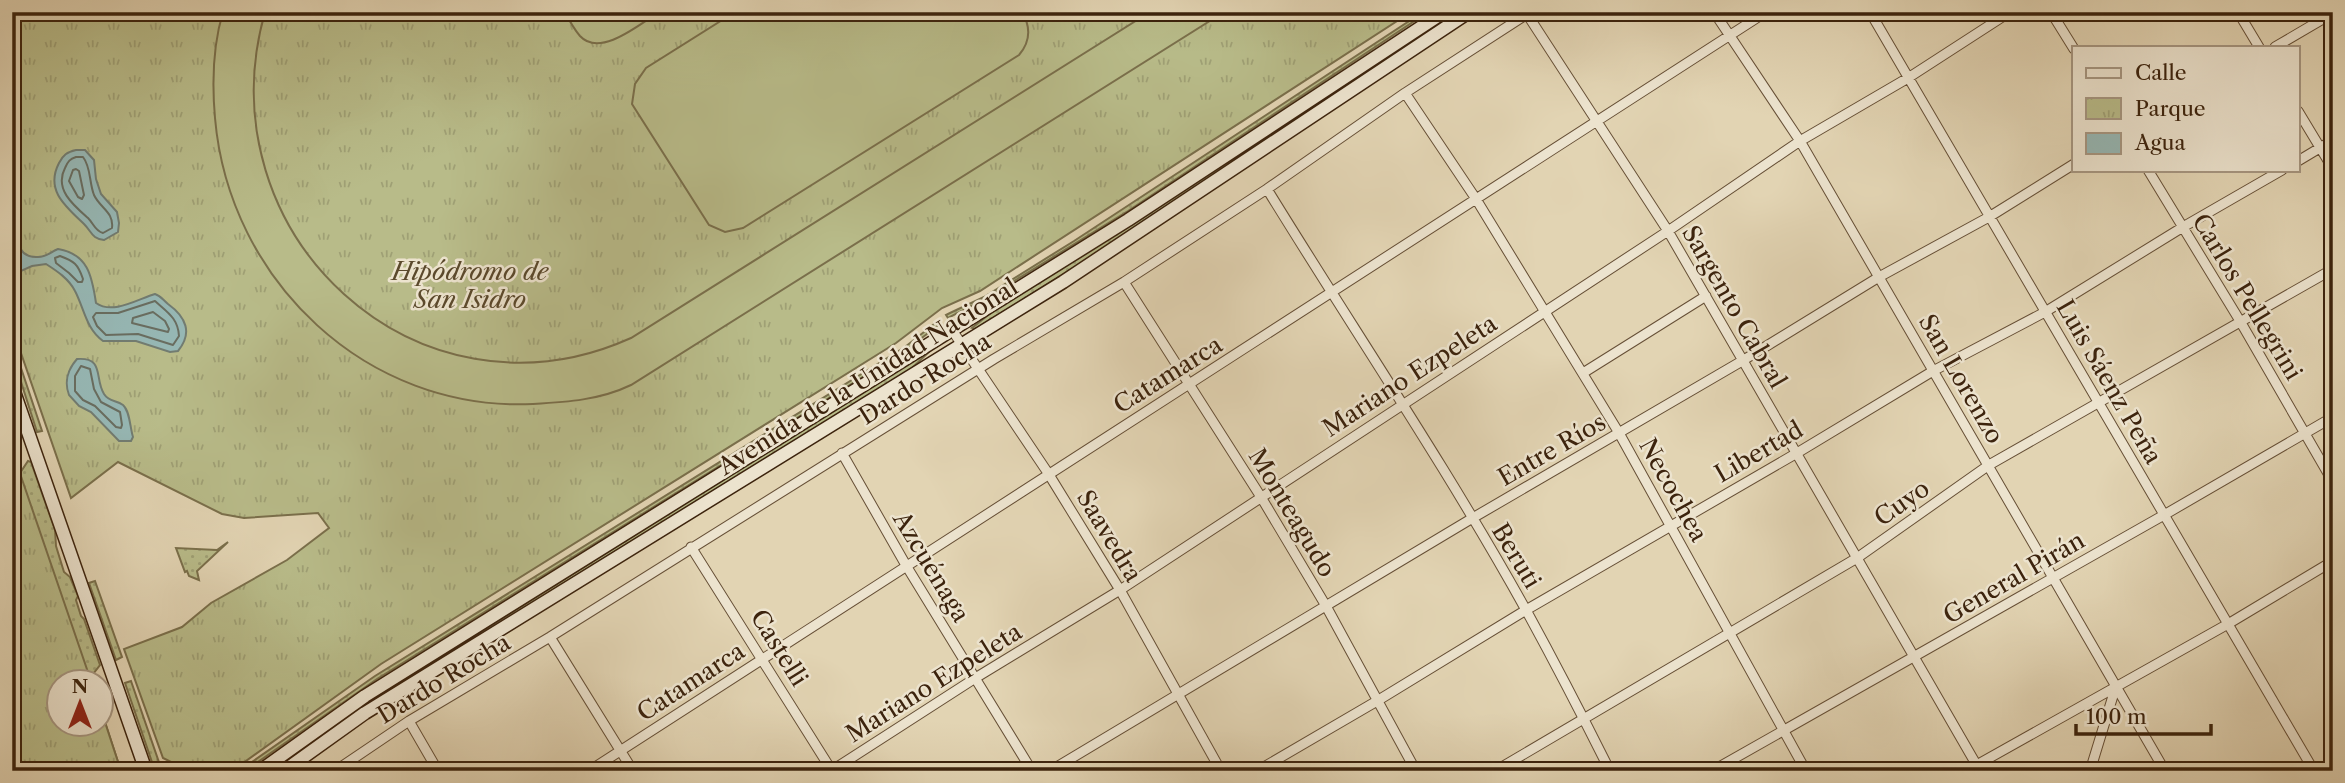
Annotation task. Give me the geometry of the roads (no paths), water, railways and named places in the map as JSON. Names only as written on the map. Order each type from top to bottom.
[{"type":"main road","name":"Avenida de la Unidad Nacional","points":[[260,771],[365,696],[1128,220],[1444,12]]},
{"type":"main road","name":"Avenida de la Unidad Nacional","points":[[284,771],[377,706],[1063,282],[1469,12]]},
{"type":"main road","points":[[12,386],[59,525],[59,541],[65,565],[77,576],[146,771]]},
{"type":"street","name":"San Lorenzo","points":[[1714,12],[1800,141],[2165,771]]},
{"type":"street","name":"Catamarca","points":[[589,771],[1766,12]]},
{"type":"street","name":"Luis Sáenz Peña","points":[[1870,12],[2315,771]]},
{"type":"street","name":"Mariano Ezpeleta","points":[[832,771],[976,677],[1120,590],[1668,231],[1800,141],[1908,78],[2010,12]]},
{"type":"street","points":[[2051,12],[2072,46]]},
{"type":"street","points":[[2238,12],[2258,46]]},
{"type":"street","name":"Dardo Rocha","points":[[335,771],[409,721],[550,637],[842,453],[1124,282],[1529,13]]},
{"type":"street","name":"Sargento Cabral","points":[[1529,13],[1668,231],[1979,768]]},
{"type":"street","points":[[2277,46],[2333,13]]},
{"type":"street","name":"Necochea","points":[[1405,93],[1546,310],[1619,433],[1805,771]]},
{"type":"street","points":[[2300,114],[2333,169]]},
{"type":"street","points":[[2300,159],[2333,140]]},
{"type":"street","name":"Entre Ríos","points":[[1050,771],[1879,277],[1989,217],[2072,165]]},
{"type":"street","name":"Carlos Pellegrini","points":[[2149,172],[2240,321],[2333,482]]},
{"type":"street","name":"Libertad","points":[[1257,771],[1933,371],[2045,312],[2279,172]]},
{"type":"street","name":"Beruti","points":[[1267,188],[1403,405],[1526,610],[1610,771]]},
{"type":"street","name":"Cuyo","points":[[1495,771],[1857,558],[1989,465],[2333,269]]},
{"type":"street","name":"Monteagudo","points":[[1124,282],[1261,497],[1326,606],[1416,771]]},
{"type":"street","points":[[1583,373],[1706,296]]},
{"type":"street","name":"Saavedra","points":[[951,330],[1048,473],[1120,590],[1221,771]]},
{"type":"street","name":"General Pirán","points":[[1712,771],[2333,417]]},
{"type":"street","name":"Azcuénaga","points":[[842,453],[907,566],[1032,771]]},
{"type":"street","name":"Castelli","points":[[691,547],[832,771]]},
{"type":"street","points":[[1966,771],[1979,768],[2333,561]]},
{"type":"street","points":[[550,637],[633,771]]},
{"type":"street","points":[[2090,771],[2116,686]]},
{"type":"street","points":[[409,721],[438,771]]},
{"type":"water","points":[[85,150],[94,160],[101,194],[117,212],[118,232],[104,240],[92,235],[64,204],[56,189],[54,181],[59,163],[66,154]]},
{"type":"water","points":[[12,174],[16,199],[16,237],[22,252],[41,257],[58,249],[76,256],[90,275],[96,303],[103,306],[118,307],[155,294],[159,296],[183,320],[186,332],[178,351],[170,352],[136,341],[103,341],[93,331],[75,291],[62,276],[46,264],[21,271],[12,267]]},
{"type":"water","points":[[77,359],[92,361],[104,394],[125,408],[133,437],[131,441],[119,441],[91,412],[79,406],[69,395],[68,376]]},
{"type":"park label","name":"Hipódromo de San Isidro","points":[[470,286]]}]
